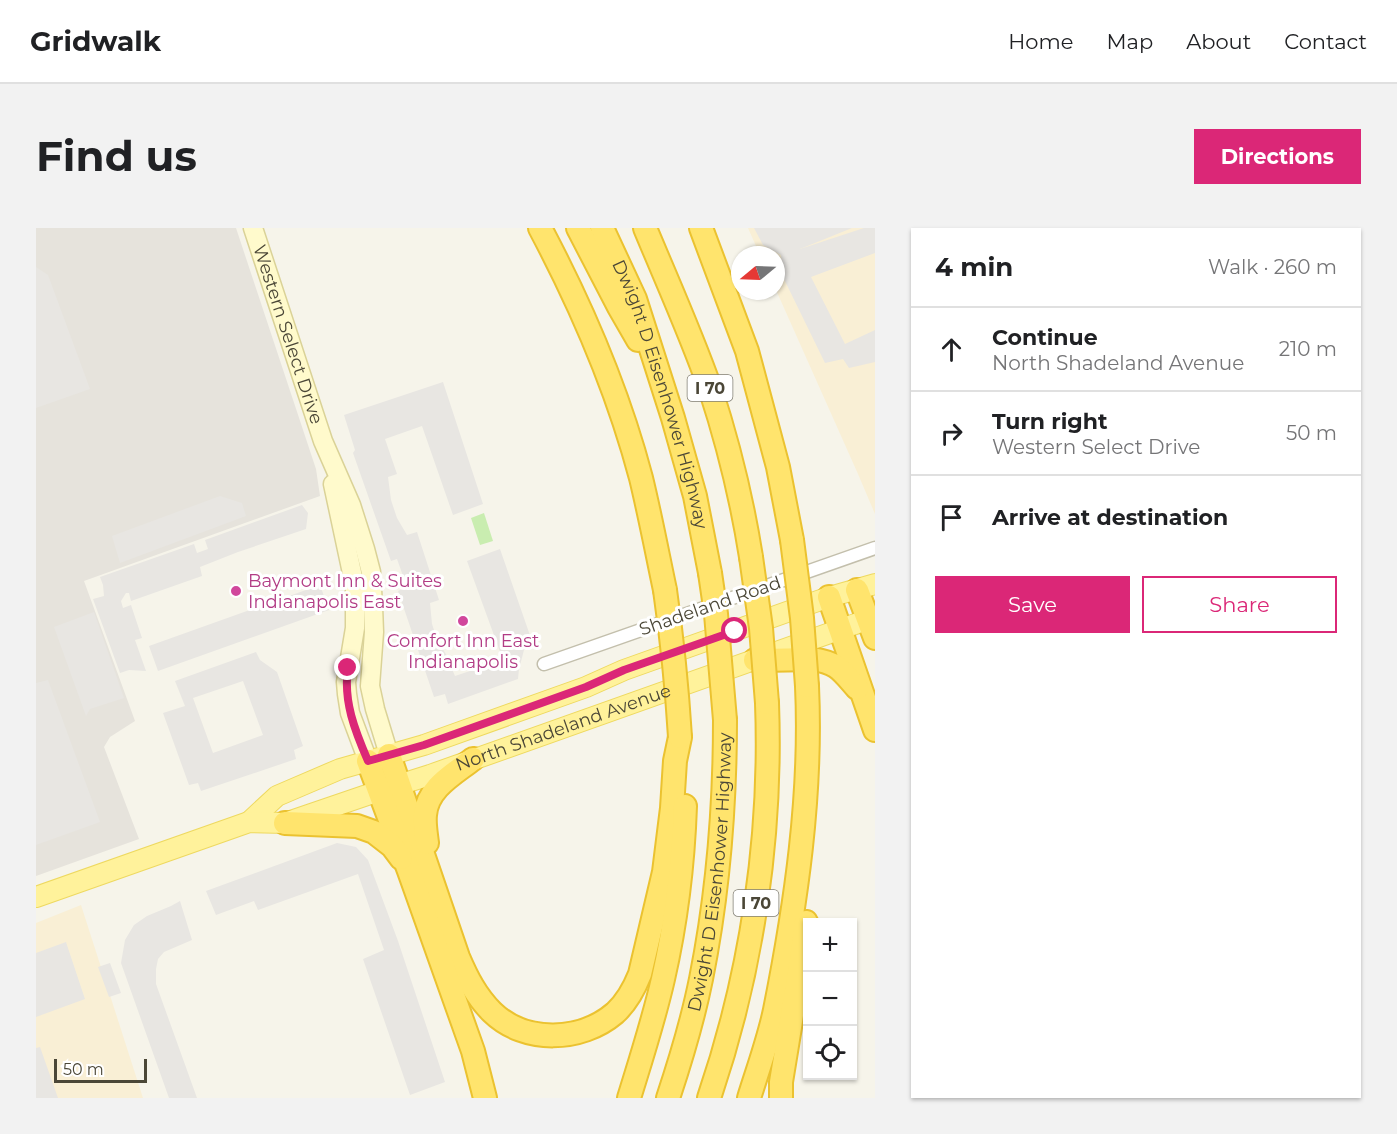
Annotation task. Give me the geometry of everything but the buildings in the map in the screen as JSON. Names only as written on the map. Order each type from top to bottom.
[{"type":"highway","points":[[540,228],[585,319],[620,414],[643,487],[672,634],[680,737],[687,762],[683,846],[675,916],[663,979],[629,1098]]},
{"type":"highway","points":[[578,228],[619,307],[662,382]]},
{"type":"highway","name":"Dwight D Eisenhower Highway","points":[[602,228],[635,299],[676,427],[695,496],[716,614],[725,720],[719,848],[706,952],[701,982],[668,1098]]},
{"type":"highway","name":"I 70","points":[[645,228],[694,347],[713,399],[730,457],[744,515],[761,628],[768,749],[767,790],[758,892],[738,999],[710,1098]]},
{"type":"highway","points":[[701,228],[747,351],[778,466],[792,540],[802,618],[807,686],[808,757],[803,827],[787,946],[774,1011],[749,1098]]},
{"type":"highway","points":[[866,587],[873,625]]},
{"type":"highway","points":[[829,597],[875,730]]},
{"type":"highway","points":[[755,660],[823,660],[839,667],[862,695]]},
{"type":"highway","points":[[285,823],[357,826],[374,832],[419,872],[468,980],[493,1013],[518,1028],[539,1034],[569,1034],[596,1025],[615,1012],[633,990],[642,969],[664,872],[675,761],[680,737]]},
{"type":"highway","points":[[378,758],[419,872],[485,1098]]},
{"type":"highway","points":[[419,872],[426,807],[429,799],[441,784],[473,759]]},
{"type":"highway","points":[[781,1098],[781,1082],[801,960],[807,906],[803,827]]},
{"type":"main road","name":"North Shadeland Avenue","points":[[249,822],[278,796],[340,769],[424,745],[586,687],[624,670],[829,597],[866,587]]},
{"type":"main road","name":"North Shadeland Avenue","points":[[36,897],[249,822],[285,823],[755,660],[840,628],[873,625]]},
{"type":"street","name":"Western Select Drive","points":[[253,228],[323,441],[351,506],[371,572],[374,632],[370,686],[375,709],[378,758]]},
{"type":"street","name":"Western Select Drive","points":[[323,441],[355,587],[355,628],[346,682],[350,713],[378,758]]},
{"type":"street","name":"Shadeland Road","points":[[544,664],[875,548]]},
{"type":"shaded area","points":[[36,228],[236,228],[316,469],[320,496],[84,581],[135,721],[110,737],[104,747],[139,839],[36,876]]},
{"type":"shaded area","points":[[748,228],[875,228],[875,514],[780,300],[785,300],[785,246],[756,246]]},
{"type":"shaded area","points":[[754,228],[852,228],[800,249],[864,228],[875,228],[875,253],[811,277],[845,344],[875,330],[875,362],[849,368],[843,359],[825,363],[785,281],[785,246],[763,245]]},
{"type":"shaded area","points":[[36,267],[48,275],[90,389],[36,408]]},
{"type":"shaded area","points":[[443,382],[483,504],[453,515],[422,426],[385,439],[397,474],[388,477],[391,500],[397,518],[407,535],[417,532],[439,600],[430,603],[432,624],[437,639],[447,656],[462,666],[452,669],[455,676],[503,660],[467,561],[500,549],[534,647],[524,650],[518,679],[448,704],[445,694],[434,697],[398,591],[407,587],[397,559],[391,561],[353,453],[355,450],[344,415]]},
{"type":"shaded area","points":[[220,496],[242,503],[246,516],[120,563],[112,536]]},
{"type":"shaded area","points":[[302,505],[308,513],[306,529],[200,567],[202,576],[131,601],[129,593],[126,593],[121,601],[123,608],[131,605],[142,638],[135,640],[146,671],[129,670],[120,673],[93,599],[104,596],[100,577],[194,544],[197,553],[208,549],[205,540]]},
{"type":"shaded area","points":[[320,585],[329,610],[158,671],[149,646]]},
{"type":"shaded area","points":[[94,612],[124,698],[90,709],[86,716],[54,627]]},
{"type":"shaded area","points":[[256,652],[260,660],[277,672],[303,746],[294,750],[296,759],[201,791],[198,783],[189,785],[163,713],[185,706],[175,681]],"holes":[[[243,681],[263,735],[213,753],[193,698]]]},
{"type":"shaded area","points":[[48,680],[100,822],[36,845],[36,683]]},
{"type":"shaded area","points":[[337,843],[356,847],[368,860],[398,941],[445,1082],[410,1095],[363,959],[384,950],[358,874],[258,910],[254,901],[216,915],[206,891]]},
{"type":"shaded area","points":[[180,901],[192,940],[164,952],[158,959],[156,984],[197,1098],[169,1098],[121,963],[125,940],[134,925],[147,916]]},
{"type":"shaded area","points":[[81,905],[143,1098],[36,1098],[36,923]]},
{"type":"shaded area","points":[[66,942],[85,999],[36,1017],[36,953]]},
{"type":"shaded area","points":[[110,963],[121,993],[109,997],[98,967]]},
{"type":"shaded area","points":[[40,1047],[58,1098],[36,1098],[36,1048]]},
{"type":"green space","points":[[484,513],[493,541],[480,545],[471,518]]},
{"type":"place","name":"Baymont Inn & Suites Indianapolis East","points":[[236,591]]},
{"type":"place","name":"Comfort Inn East Indianapolis","points":[[463,621]]},
{"type":"route","points":[[348,668],[346,682],[350,713],[368,761],[424,745],[735,631]]}]
